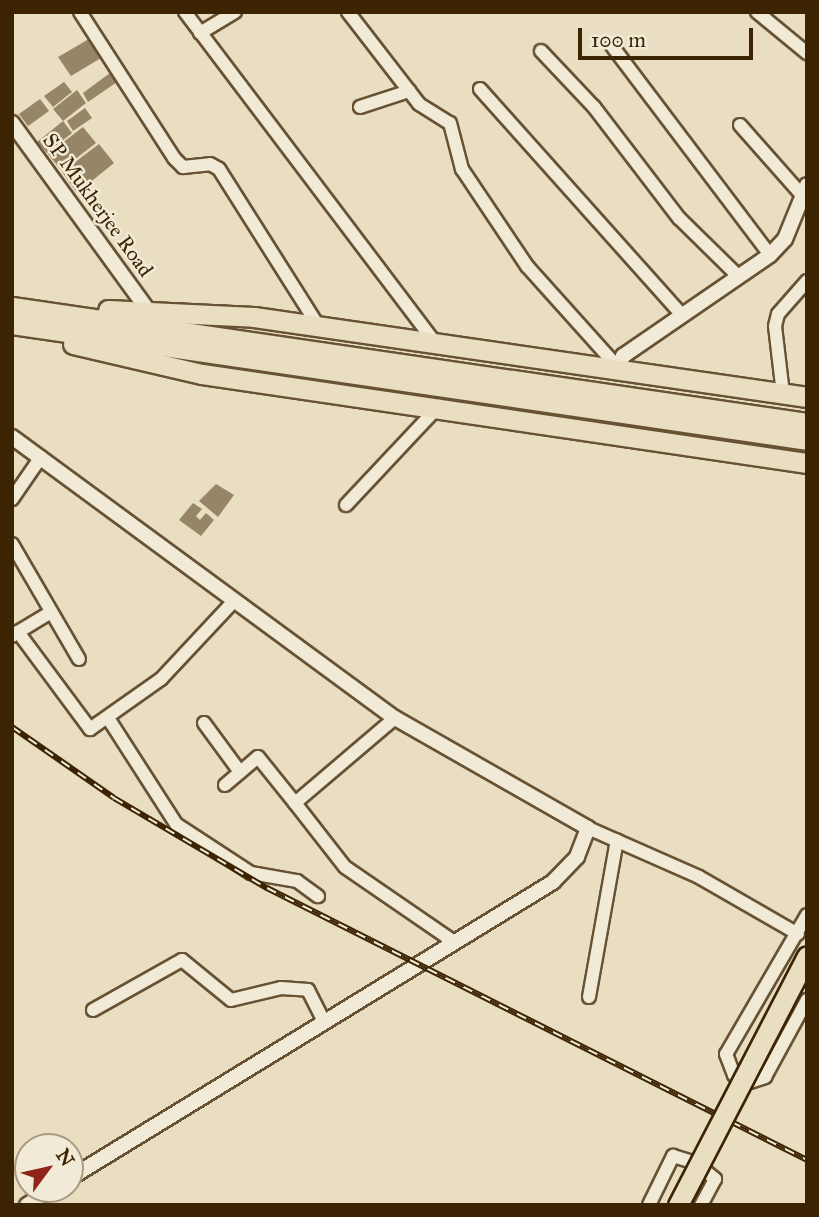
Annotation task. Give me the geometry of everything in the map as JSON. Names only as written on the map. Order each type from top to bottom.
[{"type":"highway","points":[[12,307],[38,321],[134,361],[807,463]]},
{"type":"highway","points":[[12,324],[150,313],[319,327],[807,397]]},
{"type":"highway","points":[[38,321],[807,423]]},
{"type":"highway","points":[[257,351],[807,440]]},
{"type":"highway","points":[[678,1205],[807,956]]},
{"type":"street","points":[[80,12],[174,158],[183,167],[210,164],[219,169],[319,327]]},
{"type":"street","points":[[185,12],[437,346]]},
{"type":"street","points":[[200,33],[235,12]]},
{"type":"street","points":[[348,12],[409,91],[450,123],[462,169],[527,267],[615,368],[680,313],[739,277],[770,255],[785,239],[804,190],[740,125]]},
{"type":"street","points":[[757,12],[807,53]]},
{"type":"street","points":[[612,46],[770,255]]},
{"type":"street","points":[[541,51],[594,107],[679,218],[739,277]]},
{"type":"street","points":[[481,89],[680,313]]},
{"type":"street","points":[[360,107],[409,91]]},
{"type":"street","name":"SP Mukherjee Road","points":[[14,130],[150,313]]},
{"type":"street","points":[[783,394],[775,326],[778,314],[807,281]]},
{"type":"street","points":[[346,505],[439,406]]},
{"type":"street","points":[[12,437],[395,718],[588,828],[699,877],[798,934]]},
{"type":"street","points":[[12,499],[41,457]]},
{"type":"street","points":[[12,544],[79,659]]},
{"type":"street","points":[[50,613],[15,634],[90,729],[181,662],[235,600]]},
{"type":"street","points":[[108,718],[176,824],[251,873],[297,881],[318,896]]},
{"type":"street","points":[[295,803],[395,718]]},
{"type":"street","points":[[204,723],[240,772]]},
{"type":"street","points":[[225,785],[258,757],[345,867],[454,942]]},
{"type":"street","points":[[84,1169],[563,874],[577,857],[588,828]]},
{"type":"street","points":[[589,997],[603,946],[617,840]]},
{"type":"street","points":[[807,915],[726,1054],[734,1075],[750,1082],[765,1077],[807,1000]]},
{"type":"street","points":[[93,1010],[182,960],[231,1000],[281,988],[308,990],[324,1021]]},
{"type":"street","points":[[649,1205],[673,1156],[696,1163],[715,1179],[701,1205]]},
{"type":"building","points":[[89,39],[101,58],[71,76],[58,57]]},
{"type":"building","points":[[110,73],[117,82],[88,102],[83,93]]},
{"type":"building","points":[[64,82],[72,92],[53,107],[44,96]]},
{"type":"building","points":[[77,90],[86,103],[63,121],[53,109]]},
{"type":"building","points":[[40,99],[49,111],[28,126],[19,114]]},
{"type":"building","points":[[85,108],[92,118],[73,131],[67,121]]},
{"type":"building","points":[[63,121],[72,133],[47,153],[37,142]]},
{"type":"building","points":[[83,127],[96,143],[61,170],[48,154]]},
{"type":"building","points":[[99,144],[114,163],[77,193],[62,172]]},
{"type":"building","points":[[216,484],[234,495],[218,517],[199,501]]},
{"type":"building","points":[[193,503],[202,509],[196,516],[200,520],[206,513],[214,520],[201,536],[179,520]]},
{"type":"railway","points":[[12,727],[114,798],[267,888],[807,1160]]}]
